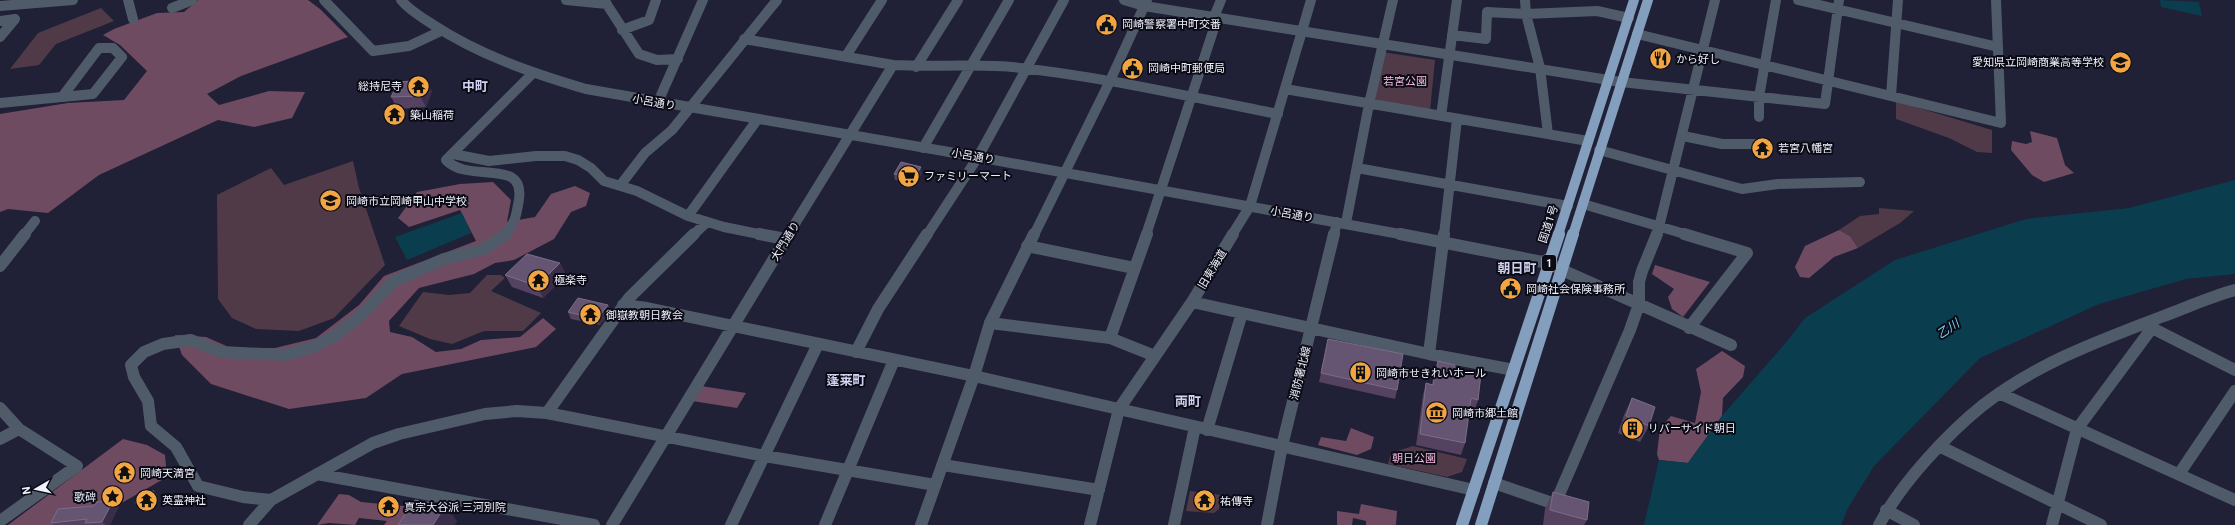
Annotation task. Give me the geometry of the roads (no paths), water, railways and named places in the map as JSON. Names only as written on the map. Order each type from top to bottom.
[{"type":"highway","name":"国道1号","points":[[1462,525],[1568,206],[1606,79],[1629,18],[1634,0]]},
{"type":"highway","name":"1","points":[[1481,525],[1599,150],[1648,0]]},
{"type":"street","points":[[0,6],[28,2],[73,0]]},
{"type":"street","points":[[128,0],[133,19]]},
{"type":"street","points":[[172,8],[192,0]]},
{"type":"street","points":[[324,0],[372,48],[373,51],[409,46],[441,31]]},
{"type":"street","name":"小呂通り","points":[[401,0],[441,31],[498,59],[532,73],[586,89],[1250,206],[1548,263],[1689,328],[1731,345]]},
{"type":"street","points":[[566,0],[606,2],[638,54],[657,60],[678,59]]},
{"type":"street","points":[[622,30],[649,20],[656,0]]},
{"type":"street","points":[[658,102],[703,0]]},
{"type":"street","points":[[622,183],[645,153],[672,130],[777,0]]},
{"type":"street","points":[[846,56],[882,0]]},
{"type":"street","points":[[916,67],[958,0]]},
{"type":"street","points":[[923,148],[1009,0]]},
{"type":"street","points":[[856,352],[878,309],[978,157],[1064,0]]},
{"type":"street","points":[[1124,0],[1214,17],[1621,82],[1820,105],[1825,104],[1838,5]]},
{"type":"street","points":[[1110,338],[1162,191],[1216,22],[1214,17],[1220,0]]},
{"type":"street","name":"旧東海道","points":[[1090,525],[1119,409],[1192,302],[1250,206],[1311,0]]},
{"type":"street","name":"消防署北線","points":[[1266,525],[1282,446],[1311,327],[1357,168],[1369,104],[1393,0]]},
{"type":"street","points":[[1441,116],[1457,0]]},
{"type":"street","points":[[1525,0],[1526,14],[1540,68],[1548,134]]},
{"type":"street","points":[[1494,483],[1556,504],[1630,330],[1639,304],[1642,271],[1660,228],[1715,0]]},
{"type":"street","points":[[1760,117],[1758,97],[1776,0]]},
{"type":"street","points":[[1798,0],[1838,5],[1896,23],[1998,47]]},
{"type":"street","points":[[1891,96],[1898,0]]},
{"type":"street","points":[[1637,34],[2000,123],[1996,0]]},
{"type":"street","points":[[921,525],[974,376],[990,323],[1109,83],[1145,3]]},
{"type":"street","points":[[1452,36],[1486,39],[1487,12],[1526,14],[1597,10],[1629,18]]},
{"type":"street","points":[[0,21],[15,19],[0,37]]},
{"type":"street","points":[[744,40],[893,65],[916,67],[970,65],[1026,69],[1278,114]]},
{"type":"street","points":[[0,103],[62,97],[93,94],[122,57],[112,48],[99,48],[62,97]]},
{"type":"street","name":"大門通り","points":[[612,525],[664,436],[850,136],[866,107],[883,84],[893,65]]},
{"type":"street","points":[[271,500],[243,497],[198,486],[176,447],[151,426],[148,401],[134,377],[131,365],[144,352],[157,346],[191,340],[221,352],[285,355],[313,347],[333,337],[360,316],[394,281],[444,259],[484,248],[504,237],[516,220],[520,191],[518,182],[511,176],[463,171],[456,168],[446,160],[532,73]]},
{"type":"street","points":[[1285,89],[1588,141]]},
{"type":"street","points":[[1429,354],[1442,243],[1451,185],[1457,118]]},
{"type":"street","points":[[688,216],[757,120]]},
{"type":"street","points":[[1683,136],[1722,144],[1763,144]]},
{"type":"street","points":[[1599,150],[1742,189],[1778,184],[1860,182]]},
{"type":"street","points":[[453,154],[471,160],[490,161],[540,154],[571,157],[581,160],[597,172],[604,181],[622,183],[688,216],[706,223],[786,239]]},
{"type":"street","points":[[1357,168],[1568,206]]},
{"type":"street","points":[[1583,204],[1747,253],[1689,328]]},
{"type":"street","points":[[0,266],[35,221]]},
{"type":"street","points":[[547,412],[623,305],[706,223]]},
{"type":"street","points":[[1027,246],[1134,268]]},
{"type":"street","points":[[1879,525],[1886,510],[1939,446],[1982,406],[1999,393],[2082,348],[2148,325],[2235,290]]},
{"type":"street","points":[[1192,302],[1429,354],[1514,370]]},
{"type":"street","points":[[623,305],[647,308],[974,376],[1474,490]]},
{"type":"street","points":[[1174,525],[1201,428],[1242,313]]},
{"type":"street","points":[[990,323],[1110,338],[1155,356]]},
{"type":"street","points":[[2148,325],[2235,370]]},
{"type":"street","points":[[2052,525],[2077,429],[2148,325]]},
{"type":"street","points":[[731,525],[818,344]]},
{"type":"street","points":[[825,525],[894,360]]},
{"type":"street","points":[[2179,474],[2235,391]]},
{"type":"street","points":[[1999,393],[2235,500]]},
{"type":"street","points":[[0,408],[19,429],[77,466],[0,521]]},
{"type":"street","points":[[249,525],[271,500],[373,443],[399,434],[485,414],[517,411],[547,412],[764,456],[935,485]]},
{"type":"street","points":[[0,438],[19,429]]},
{"type":"street","points":[[1939,446],[2101,525]]},
{"type":"street","points":[[943,465],[1098,490]]},
{"type":"street","points":[[317,474],[594,525]]},
{"type":"street","points":[[1886,510],[1914,525]]},
{"type":"water","points":[[2160,0],[2199,2],[2202,16],[2161,7]]},
{"type":"water","name":"乙川","points":[[2235,180],[2235,274],[2186,279],[2099,304],[1980,358],[1874,466],[1848,508],[1841,525],[1644,525],[1659,460],[1688,463],[1722,416],[1788,340],[1805,318],[1895,260],[2026,219],[2129,208]]},
{"type":"water","points":[[462,213],[471,233],[407,260],[395,237]]},
{"type":"place","name":"岡崎警察署中町交番","points":[[1107,24]]},
{"type":"place","name":"から好し","points":[[1661,59]]},
{"type":"place","name":"愛知県立岡崎商業高等学校","points":[[2120,62]]},
{"type":"place","name":"岡崎中町郵便局","points":[[1132,68]]},
{"type":"place","name":"総持尼寺","points":[[418,86]]},
{"type":"place","name":"築山稲荷","points":[[394,115]]},
{"type":"place","name":"若宮八幡宮","points":[[1763,148]]},
{"type":"place","name":"ファミリーマート","points":[[909,176]]},
{"type":"place","name":"岡崎市立岡崎甲山中学校","points":[[331,201]]},
{"type":"place","name":"極楽寺","points":[[538,280]]},
{"type":"place","name":"岡崎社会保険事務所","points":[[1510,289]]},
{"type":"place","name":"御嶽教朝日教会","points":[[591,315]]},
{"type":"place","name":"岡崎市せきれいホール","points":[[1360,373]]},
{"type":"place","name":"岡崎市郷土館","points":[[1436,413]]},
{"type":"place","name":"リバーサイド朝日","points":[[1632,428]]},
{"type":"place","name":"岡崎天満宮","points":[[125,473]]},
{"type":"place","name":"歌碑","points":[[112,497]]},
{"type":"place","name":"英霊神社","points":[[147,500]]},
{"type":"place","name":"祐傳寺","points":[[1205,501]]},
{"type":"place","name":"真宗大谷派 三河別院","points":[[388,507]]},
{"type":"district","name":"中町","points":[[475,86]]},
{"type":"district","name":"朝日町","points":[[1517,268]]},
{"type":"district","name":"蓬莱町","points":[[846,380]]},
{"type":"district","name":"両町","points":[[1188,401]]},
{"type":"park label","name":"若宮公園","points":[[1405,81]]},
{"type":"park label","name":"朝日公園","points":[[1414,458]]}]
